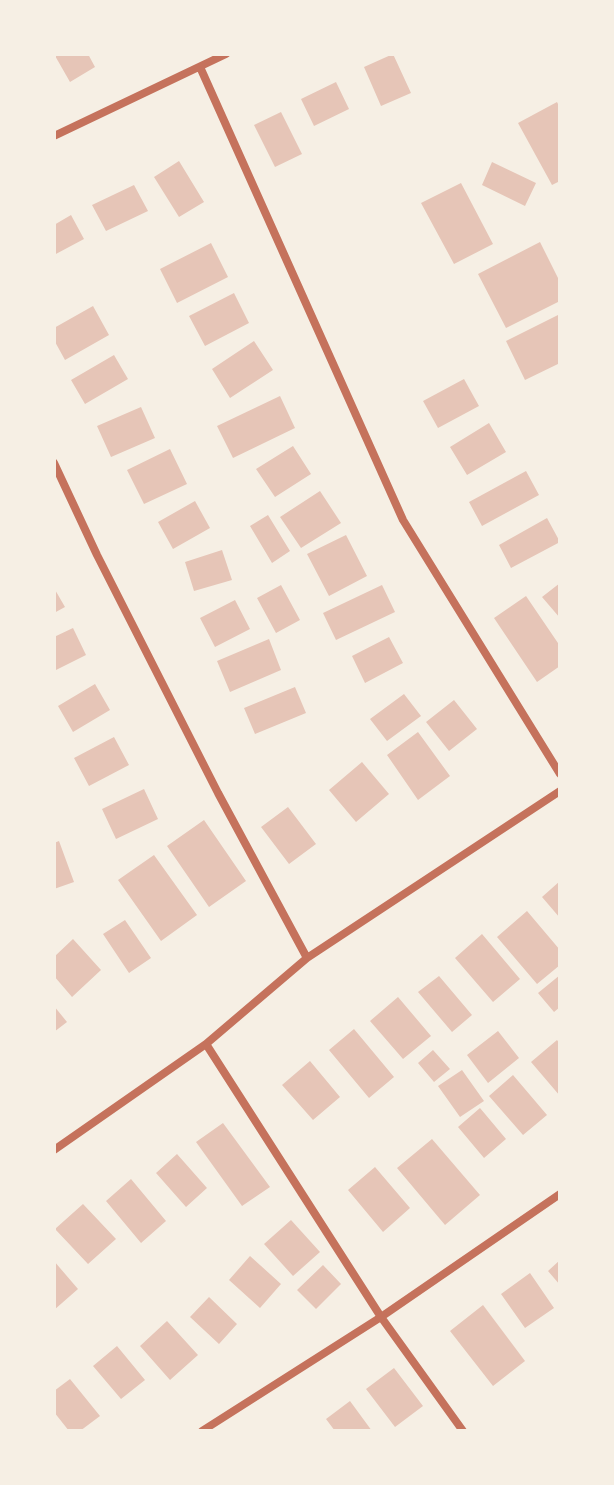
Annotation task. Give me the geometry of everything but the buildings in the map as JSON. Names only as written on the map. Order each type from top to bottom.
[{"type":"street","points":[[54,136],[226,54]]},
{"type":"street","points":[[200,67],[403,520],[560,774]]},
{"type":"street","points":[[54,463],[97,555],[211,779],[307,958]]},
{"type":"street","points":[[54,1150],[206,1044],[307,958],[560,791]]},
{"type":"street","points":[[206,1044],[381,1317],[463,1431]]},
{"type":"street","points":[[202,1431],[381,1317],[560,1194]]}]
